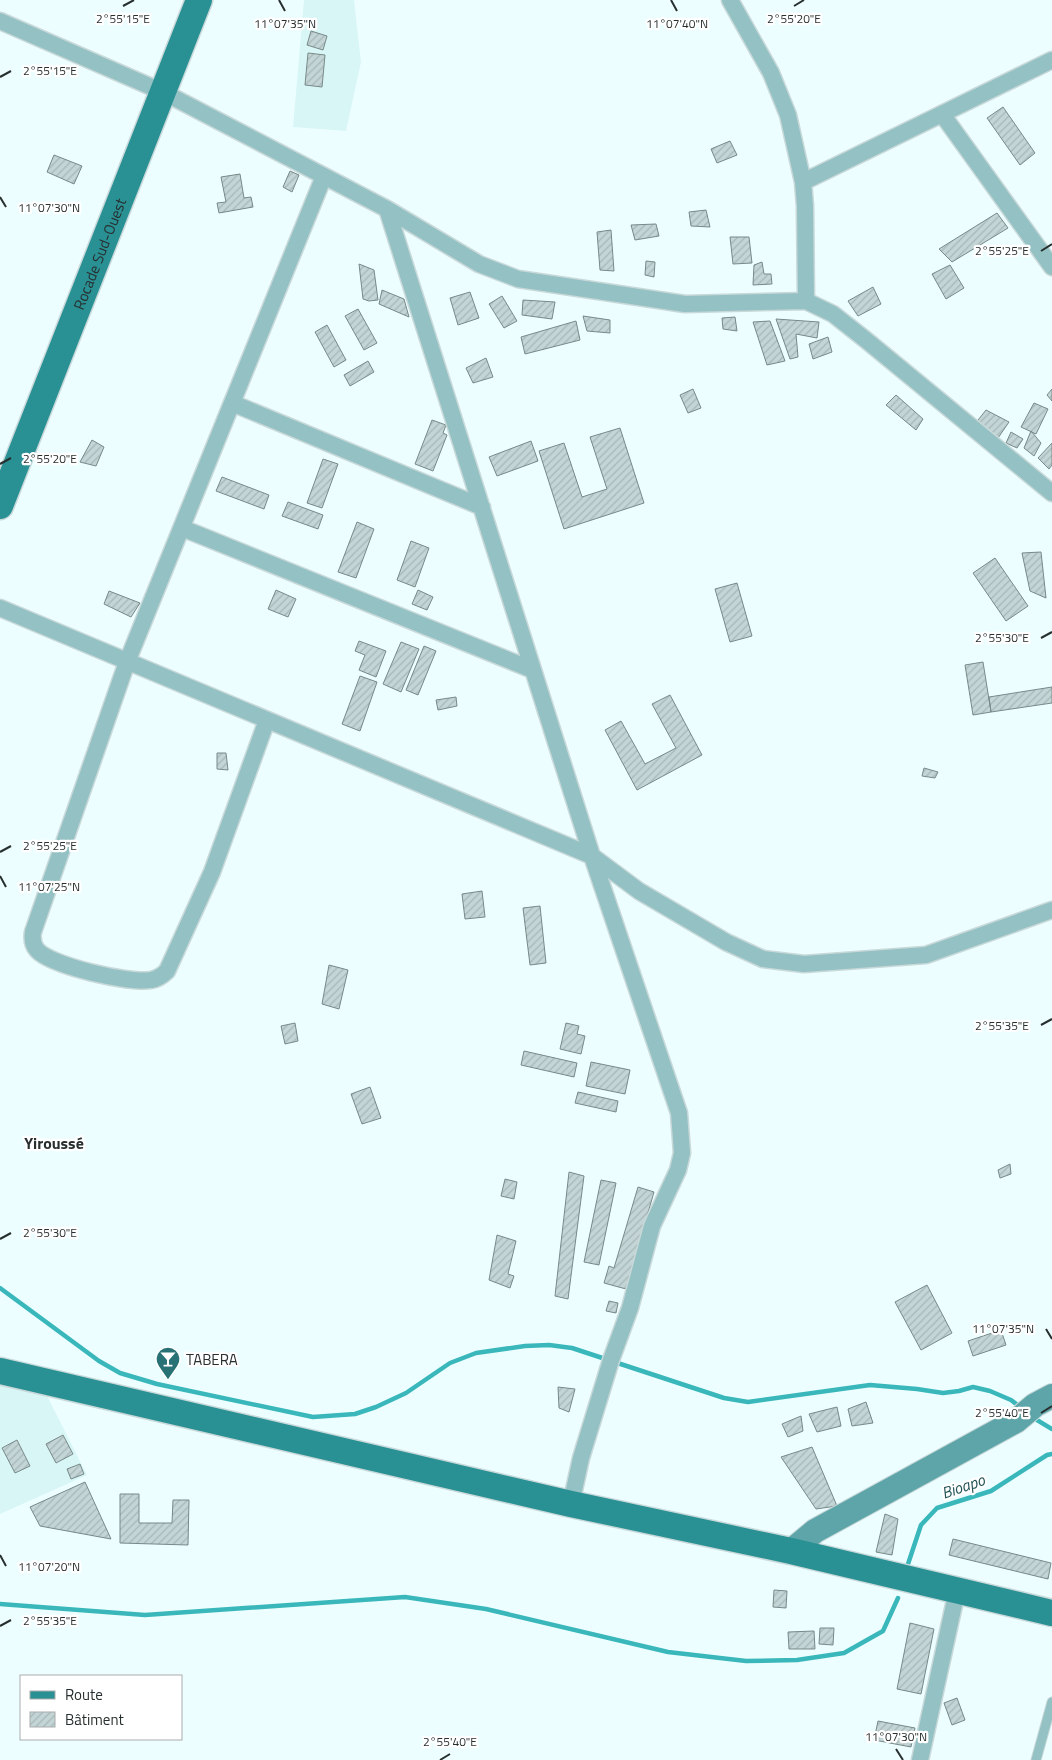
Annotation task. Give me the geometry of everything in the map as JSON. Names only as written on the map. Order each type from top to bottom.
[{"type":"main road","name":"Rocade Sud-Ouest","points":[[0,506],[199,0]]},
{"type":"main road","points":[[0,1372],[571,1504],[791,1551],[1052,1613]]},
{"type":"street","points":[[730,0],[771,73],[784,101],[803,182],[806,301]]},
{"type":"street","points":[[0,21],[163,92],[387,209],[479,264],[518,279],[685,304],[806,301],[833,314],[1048,484]]},
{"type":"street","points":[[803,182],[1052,60]]},
{"type":"street","points":[[942,114],[1052,267]]},
{"type":"street","points":[[267,720],[212,872],[167,970],[153,980],[139,981],[75,969],[52,961],[36,949],[32,941],[33,932],[128,662],[324,176]]},
{"type":"street","points":[[387,209],[592,856],[679,1113],[682,1153],[678,1170],[652,1226],[630,1308],[614,1352],[581,1458],[571,1504]]},
{"type":"street","points":[[232,403],[482,507]]},
{"type":"street","points":[[182,528],[533,670]]},
{"type":"street","points":[[0,608],[592,856],[639,891],[726,942],[763,960],[804,964],[926,955],[1052,910]]},
{"type":"street","points":[[791,1551],[815,1531],[1016,1421],[1044,1400]]},
{"type":"street","points":[[920,1760],[957,1591]]},
{"type":"lane","points":[[1036,1760],[1052,1702]]},
{"type":"shaded area","points":[[304,0],[354,0],[361,62],[346,131],[293,127]]},
{"type":"shaded area","points":[[0,1378],[43,1388],[87,1475],[0,1514]]},
{"type":"building","points":[[311,31],[327,36],[323,50],[307,45]]},
{"type":"building","points":[[308,53],[325,55],[322,87],[305,85]]},
{"type":"building","points":[[1003,107],[1035,153],[1020,165],[987,118]]},
{"type":"building","points":[[730,141],[737,155],[717,163],[711,149]]},
{"type":"building","points":[[54,155],[82,166],[74,184],[47,172]]},
{"type":"building","points":[[290,171],[299,175],[292,192],[283,187]]},
{"type":"building","points":[[240,174],[244,198],[251,197],[253,207],[219,213],[217,203],[226,202],[221,177]]},
{"type":"building","points":[[706,210],[710,227],[691,226],[689,212]]},
{"type":"building","points":[[997,213],[1008,228],[952,262],[939,249]]},
{"type":"building","points":[[656,224],[659,236],[635,240],[631,225]]},
{"type":"building","points":[[611,230],[614,271],[600,270],[597,232]]},
{"type":"building","points":[[730,237],[749,237],[752,263],[733,264]]},
{"type":"building","points":[[646,261],[655,262],[654,277],[645,275]]},
{"type":"building","points":[[762,262],[764,274],[771,274],[772,284],[753,285],[754,265]]},
{"type":"building","points":[[359,264],[374,270],[378,300],[369,301],[363,299]]},
{"type":"building","points":[[950,265],[964,288],[946,299],[932,274]]},
{"type":"building","points":[[873,287],[881,304],[858,316],[848,301]]},
{"type":"building","points":[[382,290],[404,299],[409,317],[379,304]]},
{"type":"building","points":[[470,292],[479,318],[458,325],[450,298]]},
{"type":"building","points":[[502,296],[517,321],[504,328],[489,304]]},
{"type":"building","points":[[523,300],[555,302],[552,319],[522,315]]},
{"type":"building","points":[[358,309],[377,343],[364,350],[345,316]]},
{"type":"building","points":[[583,316],[610,320],[610,333],[587,331]]},
{"type":"building","points":[[735,317],[737,331],[723,329],[722,318]]},
{"type":"building","points":[[776,319],[819,322],[817,338],[796,334],[798,357],[790,359]]},
{"type":"building","points":[[576,321],[580,340],[525,354],[521,337]]},
{"type":"building","points":[[770,321],[785,361],[767,365],[753,322]]},
{"type":"building","points":[[327,325],[346,360],[334,367],[315,332]]},
{"type":"building","points":[[828,337],[832,352],[813,359],[809,344]]},
{"type":"building","points":[[486,358],[493,377],[473,383],[466,368]]},
{"type":"building","points":[[368,361],[374,372],[350,386],[344,375]]},
{"type":"building","points":[[693,389],[701,408],[688,413],[680,395]]},
{"type":"building","points":[[1052,389],[1052,401],[1047,395]]},
{"type":"building","points":[[896,395],[923,419],[916,430],[886,405]]},
{"type":"building","points":[[1034,403],[1048,409],[1036,434],[1021,427]]},
{"type":"building","points":[[986,410],[1009,422],[998,438],[975,424]]},
{"type":"building","points":[[432,420],[446,425],[443,433],[447,435],[433,471],[415,464]]},
{"type":"building","points":[[620,428],[644,503],[564,529],[539,451],[564,443],[582,497],[607,489],[590,437]]},
{"type":"building","points":[[1031,431],[1041,443],[1034,456],[1024,448]]},
{"type":"building","points":[[1011,432],[1023,439],[1017,448],[1006,443]]},
{"type":"building","points":[[92,440],[104,447],[96,466],[80,462]]},
{"type":"building","points":[[531,441],[538,461],[497,476],[489,457]]},
{"type":"building","points":[[1052,443],[1052,465],[1049,469],[1038,458]]},
{"type":"building","points":[[323,459],[338,464],[322,508],[307,503]]},
{"type":"building","points":[[222,477],[269,495],[264,509],[216,491]]},
{"type":"building","points":[[288,502],[323,515],[318,529],[282,516]]},
{"type":"building","points":[[357,522],[374,529],[356,578],[338,572]]},
{"type":"building","points":[[411,541],[429,548],[415,587],[397,580]]},
{"type":"building","points":[[1041,552],[1046,598],[1030,591],[1022,553]]},
{"type":"building","points":[[995,558],[1028,606],[1006,621],[973,573]]},
{"type":"building","points":[[737,583],[752,636],[730,642],[715,589]]},
{"type":"building","points":[[276,590],[296,599],[288,617],[268,609]]},
{"type":"building","points":[[418,590],[433,597],[427,610],[412,604]]},
{"type":"building","points":[[109,591],[140,603],[131,617],[104,604]]},
{"type":"building","points":[[359,641],[386,651],[376,677],[359,670],[365,655],[355,651]]},
{"type":"building","points":[[401,642],[419,649],[401,692],[383,684]]},
{"type":"building","points":[[424,646],[436,651],[418,695],[406,690]]},
{"type":"building","points":[[983,662],[991,712],[973,715],[965,665]]},
{"type":"building","points":[[360,676],[377,682],[360,731],[342,724]]},
{"type":"building","points":[[1052,687],[1052,703],[991,712],[989,697]]},
{"type":"building","points":[[670,695],[702,755],[637,790],[605,730],[621,721],[645,764],[676,748],[652,704]]},
{"type":"building","points":[[456,697],[457,706],[438,710],[436,700]]},
{"type":"building","points":[[217,753],[226,753],[228,770],[217,769]]},
{"type":"building","points":[[924,768],[938,772],[935,778],[922,776]]},
{"type":"building","points":[[482,891],[485,917],[465,919],[462,894]]},
{"type":"building","points":[[540,906],[546,963],[530,965],[523,908]]},
{"type":"building","points":[[329,965],[348,970],[339,1009],[322,1004]]},
{"type":"building","points":[[295,1023],[298,1041],[285,1044],[281,1026]]},
{"type":"building","points":[[566,1023],[579,1026],[577,1034],[585,1036],[581,1054],[560,1049]]},
{"type":"building","points":[[524,1051],[577,1063],[574,1077],[521,1065]]},
{"type":"building","points":[[591,1062],[630,1070],[625,1094],[586,1086]]},
{"type":"building","points":[[370,1087],[381,1118],[362,1124],[351,1094]]},
{"type":"building","points":[[578,1092],[618,1101],[616,1112],[575,1103]]},
{"type":"building","points":[[1010,1164],[1011,1174],[1000,1178],[998,1170]]},
{"type":"building","points":[[569,1172],[584,1176],[568,1299],[555,1296]]},
{"type":"building","points":[[505,1179],[517,1182],[514,1199],[501,1196]]},
{"type":"building","points":[[601,1180],[616,1183],[599,1265],[584,1262]]},
{"type":"building","points":[[638,1187],[654,1192],[626,1289],[604,1283],[609,1266],[614,1268]]},
{"type":"building","points":[[497,1235],[516,1241],[508,1274],[514,1276],[510,1288],[489,1280]]},
{"type":"building","points":[[927,1285],[952,1333],[921,1350],[895,1302]]},
{"type":"building","points":[[609,1301],[618,1303],[616,1313],[606,1311]]},
{"type":"building","points":[[1001,1330],[1006,1345],[973,1356],[968,1341]]},
{"type":"building","points":[[558,1387],[575,1389],[569,1412],[559,1408]]},
{"type":"building","points":[[866,1402],[873,1423],[852,1426],[848,1409]]},
{"type":"building","points":[[837,1407],[841,1426],[817,1432],[809,1414]]},
{"type":"building","points":[[801,1416],[803,1431],[788,1437],[782,1424]]},
{"type":"building","points":[[63,1435],[73,1454],[56,1463],[46,1444]]},
{"type":"building","points":[[17,1440],[30,1466],[15,1473],[2,1448]]},
{"type":"building","points":[[812,1447],[837,1506],[816,1509],[781,1457]]},
{"type":"building","points":[[80,1464],[84,1474],[71,1479],[67,1469]]},
{"type":"building","points":[[85,1482],[111,1539],[40,1526],[30,1507]]},
{"type":"building","points":[[120,1494],[139,1494],[139,1523],[172,1523],[173,1500],[189,1500],[188,1545],[120,1543]]},
{"type":"building","points":[[885,1514],[898,1519],[892,1555],[876,1552]]},
{"type":"building","points":[[953,1539],[1051,1563],[1048,1579],[949,1555]]},
{"type":"building","points":[[774,1590],[787,1591],[786,1608],[773,1607]]},
{"type":"building","points":[[910,1623],[934,1629],[921,1694],[897,1689]]},
{"type":"building","points":[[820,1628],[834,1628],[833,1645],[819,1644]]},
{"type":"building","points":[[814,1631],[815,1649],[789,1649],[788,1632]]},
{"type":"building","points":[[957,1698],[965,1720],[952,1725],[944,1703]]},
{"type":"building","points":[[878,1721],[915,1728],[911,1747],[874,1740]]},
{"type":"waterway","points":[[0,1288],[99,1361],[120,1373],[157,1384],[313,1417],[355,1414],[376,1407],[406,1393],[450,1363],[476,1353],[525,1346],[549,1345],[572,1348],[724,1398],[748,1402],[870,1385],[943,1393],[973,1387],[990,1391],[1011,1400],[1020,1407]]},
{"type":"waterway","points":[[1032,1417],[1052,1429]]},
{"type":"waterway","name":"Bioapo","points":[[908,1564],[921,1525],[937,1508],[991,1491],[1047,1455],[1052,1454]]},
{"type":"waterway","points":[[0,1604],[145,1615],[405,1597],[486,1609],[668,1652],[746,1661],[797,1660],[844,1653],[883,1631],[898,1598]]},
{"type":"place","name":"TABERA","points":[[168,1380]]},
{"type":"district","name":"Yiroussé","points":[[54,1143]]}]
